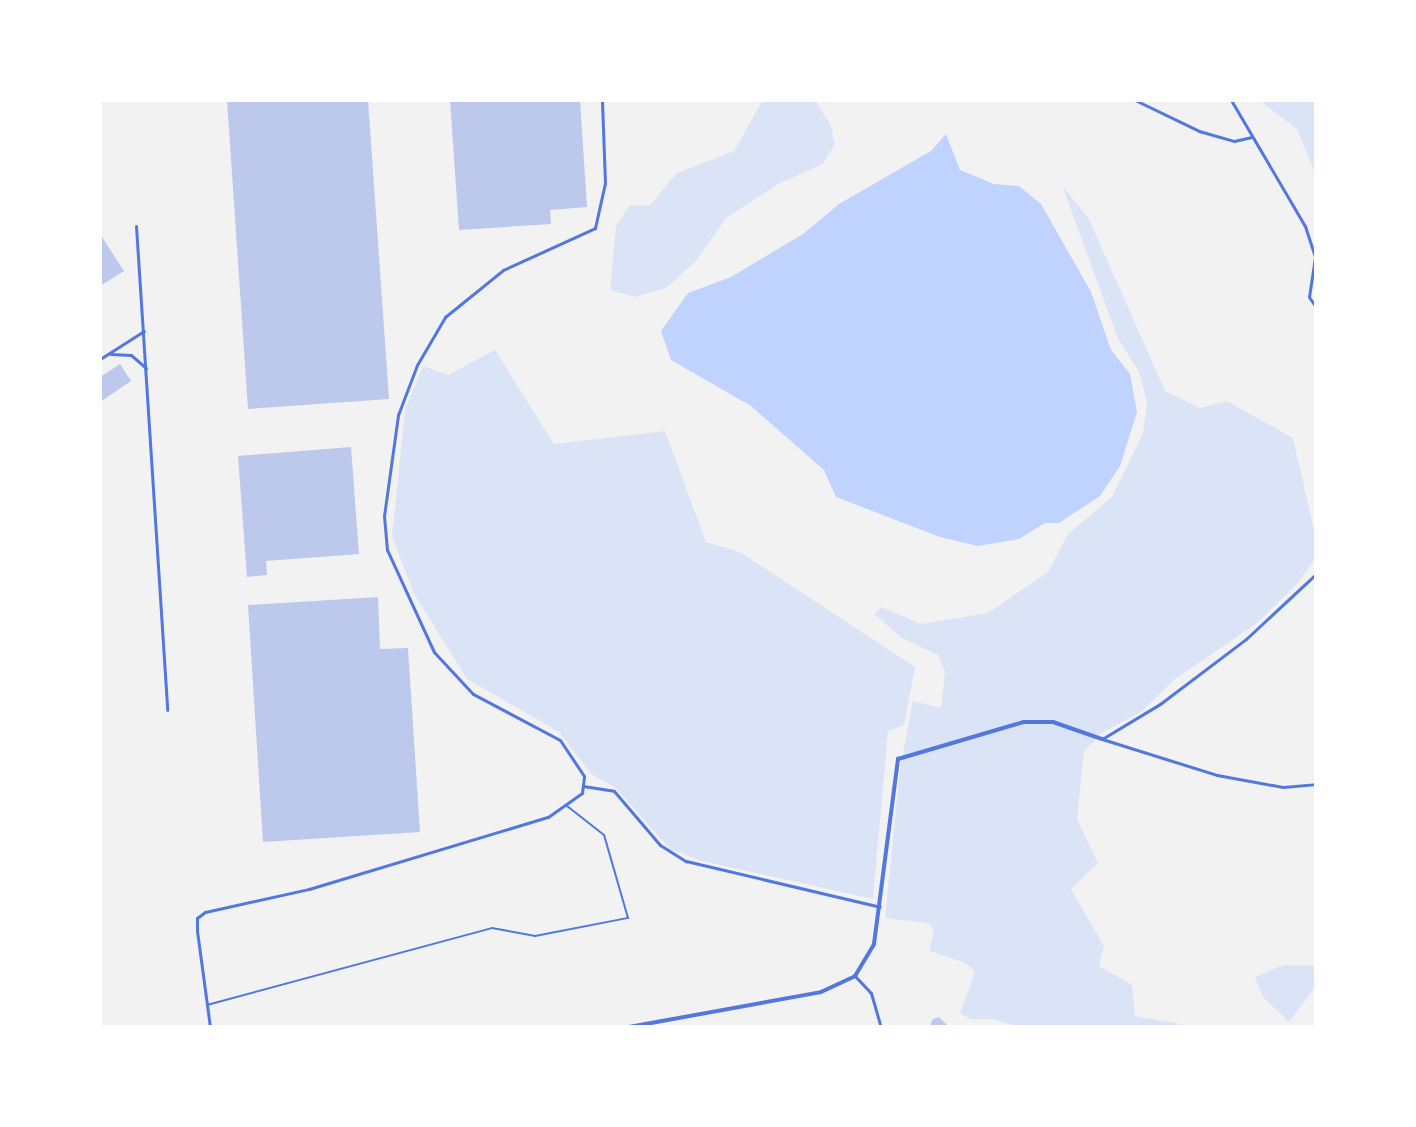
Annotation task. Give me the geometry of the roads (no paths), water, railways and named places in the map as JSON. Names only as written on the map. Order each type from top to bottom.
[{"type":"street","points":[[210,1027],[197,918],[324,885],[567,806],[583,786],[584,776],[560,740],[473,694],[434,652],[387,550],[384,516],[398,415],[417,365],[445,317],[503,270],[595,228],[605,183],[602,100]]},
{"type":"street","points":[[1135,100],[1199,131],[1234,141],[1251,137]]},
{"type":"street","points":[[1231,100],[1305,226],[1315,257],[1309,297],[1316,307]]},
{"type":"street","points":[[136,226],[148,370],[167,710]]},
{"type":"street","points":[[102,358],[144,331]]},
{"type":"street","points":[[102,358],[131,355],[148,370]]},
{"type":"street","points":[[1102,739],[1160,704],[1234,648],[1316,574]]},
{"type":"street","points":[[629,1027],[821,992],[855,976],[874,944],[898,759],[1024,722],[1053,722],[1217,775],[1283,787],[1316,784]]},
{"type":"street","points":[[583,786],[614,791],[660,845],[686,861],[880,907]]},
{"type":"street","points":[[855,976],[871,993],[881,1027]]},
{"type":"lane","points":[[207,1005],[492,928],[535,936],[628,918],[604,835],[567,806]]},
{"type":"water","points":[[946,134],[960,170],[994,184],[1019,186],[1041,204],[1091,292],[1111,350],[1130,374],[1137,412],[1120,466],[1100,496],[1059,523],[1045,523],[1019,539],[978,546],[940,537],[836,497],[824,470],[751,406],[671,360],[661,331],[688,293],[731,277],[803,234],[839,204],[931,151]]}]
